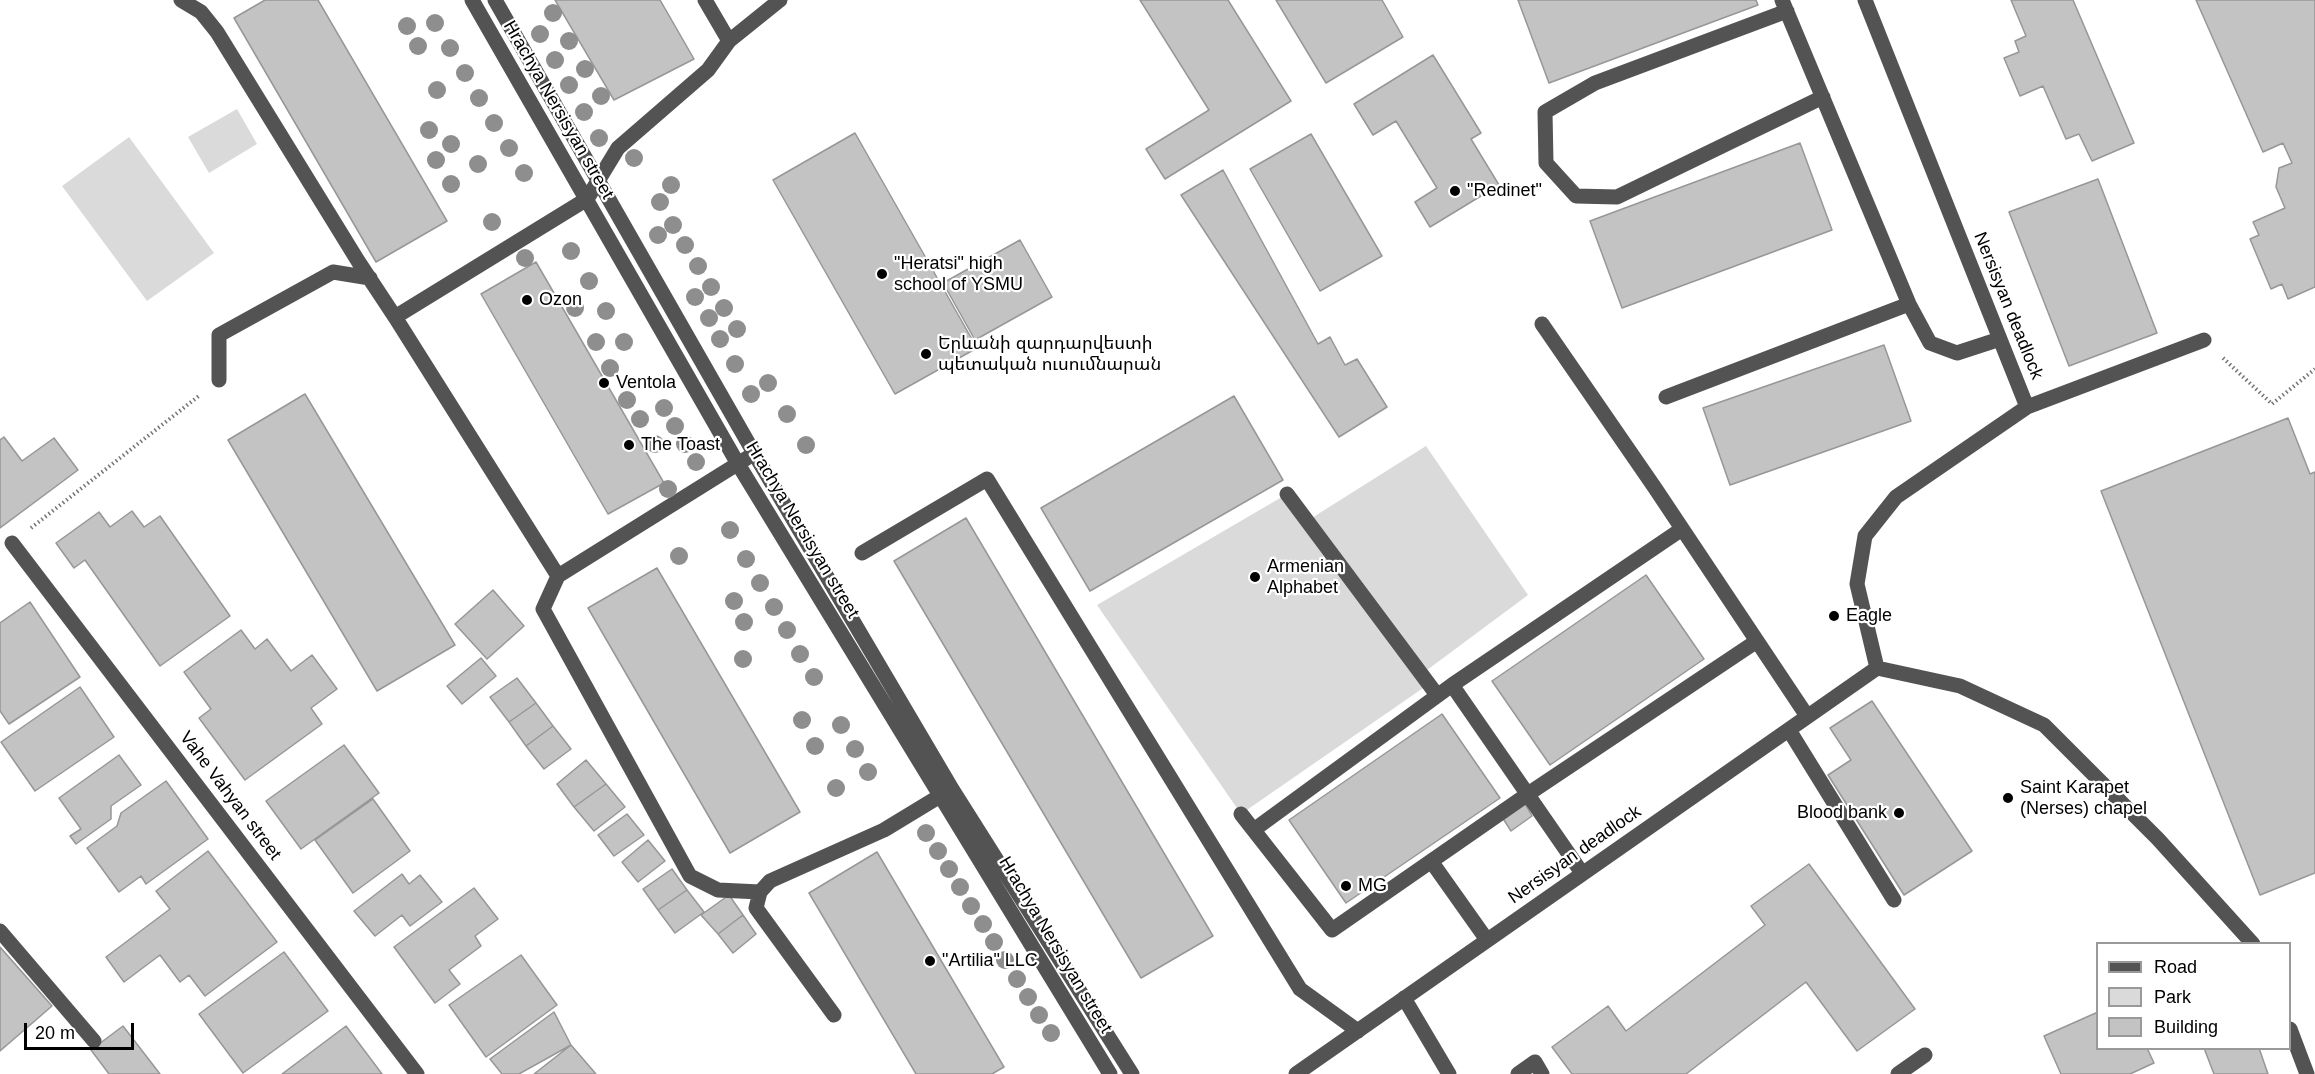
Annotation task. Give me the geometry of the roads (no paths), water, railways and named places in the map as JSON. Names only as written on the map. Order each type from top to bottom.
[{"type":"street","points":[[181,0],[201,12],[217,32],[558,576]]},
{"type":"street","name":"Hrachya Nersisyan street","points":[[471,0],[738,464],[1110,1074]]},
{"type":"street","name":"Hrachya Nersisyan street","points":[[495,0],[754,453],[952,789],[1132,1074]]},
{"type":"street","points":[[705,0],[729,42]]},
{"type":"street","points":[[395,317],[587,199],[618,148],[708,70],[729,42],[780,0]]},
{"type":"street","name":"Nersisyan deadlock","points":[[1296,1074],[1877,668],[1857,584],[1865,536],[1896,497],[2027,407],[1865,0]]},
{"type":"street","points":[[1823,97],[1617,197],[1576,196],[1546,163],[1545,112],[1595,83],[1784,5],[1823,97],[1909,303],[1930,343],[1957,353],[2000,339]]},
{"type":"street","points":[[219,380],[219,335],[333,272],[370,278]]},
{"type":"street","points":[[1666,397],[1909,303]]},
{"type":"street","points":[[1542,324],[1808,716]]},
{"type":"street","points":[[2027,407],[2204,340]]},
{"type":"street","points":[[754,453],[558,576],[543,609],[690,876],[718,890],[760,892]]},
{"type":"street","points":[[862,554],[987,479],[1300,989],[1358,1031]]},
{"type":"street","points":[[1287,494],[1437,695]]},
{"type":"street","points":[[1255,829],[1437,695],[1682,529]]},
{"type":"street","name":"Vahe Vahyan street","points":[[12,543],[417,1074]]},
{"type":"street","points":[[1241,813],[1332,930],[1528,794],[1757,640]]},
{"type":"street","points":[[1877,668],[1960,686],[2044,725],[2158,839],[2251,942]]},
{"type":"street","points":[[1452,685],[1582,873]]},
{"type":"street","points":[[1788,730],[1894,900]]},
{"type":"street","points":[[834,1015],[756,908],[760,892],[770,881],[884,830],[940,796]]},
{"type":"street","points":[[1431,861],[1487,940]]},
{"type":"street","points":[[0,931],[94,1041]]},
{"type":"street","points":[[1404,998],[1449,1074]]},
{"type":"street","points":[[2291,1034],[2307,1074]]},
{"type":"street","points":[[1898,1074],[1925,1055]]},
{"type":"street","points":[[1518,1074],[1535,1062],[1542,1074]]},
{"type":"place","name":"\"Redinet\"","points":[[1455,191]]},
{"type":"place","name":"\"Heratsi\" high school of YSMU","points":[[882,274]]},
{"type":"place","name":"Ozon","points":[[527,300]]},
{"type":"place","name":"Երևանի զարդարվեստի պետական ուսումնարան","points":[[926,354]]},
{"type":"place","name":"Ventola","points":[[604,383]]},
{"type":"place","name":"The Toast","points":[[629,445]]},
{"type":"place","name":"Armenian Alphabet","points":[[1255,577]]},
{"type":"place","name":"Eagle","points":[[1834,616]]},
{"type":"place","name":"Saint Karapet (Nerses) chapel","points":[[2008,798]]},
{"type":"place","name":"Blood bank","points":[[1899,813]]},
{"type":"place","name":"MG","points":[[1346,886]]},
{"type":"place","name":"\"Artilia\" LLC","points":[[930,961]]}]
